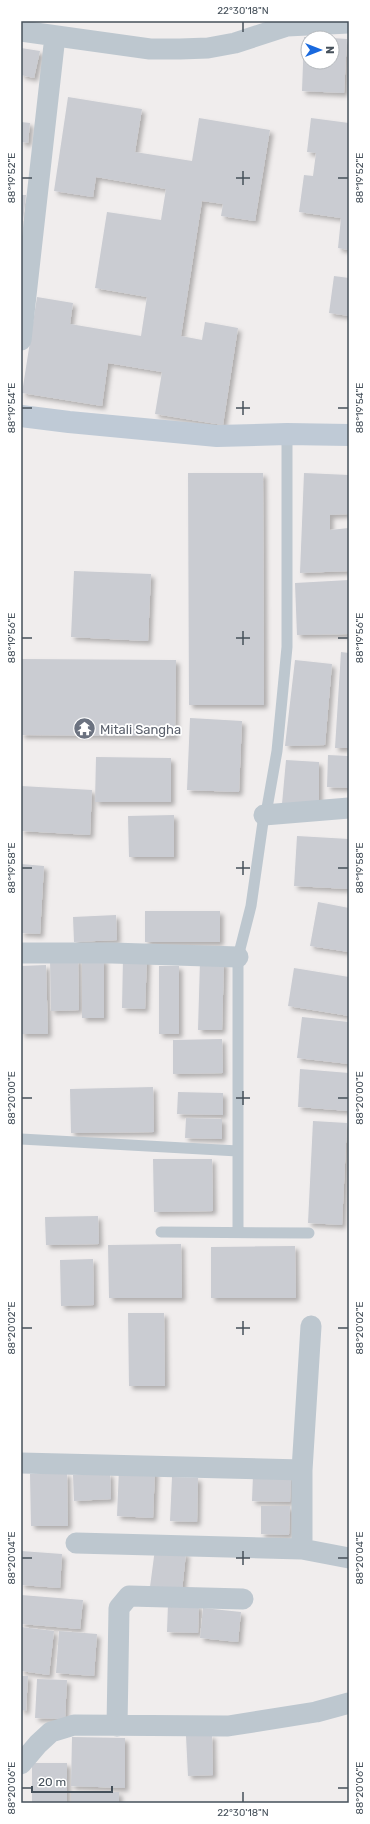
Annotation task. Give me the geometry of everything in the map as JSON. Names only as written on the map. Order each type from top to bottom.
[{"type":"street","points":[[21,31],[150,49],[208,48],[235,43],[287,26],[341,23]]},
{"type":"street","points":[[21,340],[55,36]]},
{"type":"street","points":[[21,416],[217,436],[287,434],[349,435]]},
{"type":"street","points":[[264,815],[349,808]]},
{"type":"street","points":[[21,953],[112,952],[238,957]]},
{"type":"street","points":[[302,1549],[302,1470],[310,1326]]},
{"type":"street","points":[[21,1463],[302,1470]]},
{"type":"street","points":[[76,1543],[302,1549],[349,1558]]},
{"type":"street","points":[[117,1726],[120,1608],[129,1596],[243,1599]]},
{"type":"street","points":[[21,1764],[38,1744],[51,1732],[74,1725],[228,1726],[316,1712],[349,1703]]},
{"type":"lane","points":[[238,1232],[238,957],[251,906],[264,815],[267,808],[277,751],[287,647],[287,434]]},
{"type":"lane","points":[[21,1139],[238,1151]]},
{"type":"lane","points":[[161,1232],[309,1233]]},
{"type":"building","points":[[340,39],[347,39],[344,93],[302,91],[303,70],[340,70]]},
{"type":"building","points":[[21,48],[40,51],[34,78],[21,75]]},
{"type":"building","points":[[68,97],[142,109],[135,152],[192,161],[199,118],[270,130],[255,221],[221,216],[223,204],[202,201],[181,336],[202,340],[205,322],[238,328],[223,425],[155,414],[162,372],[108,363],[102,406],[22,393],[37,297],[73,303],[70,324],[141,336],[147,297],[95,288],[107,212],[161,220],[166,189],[96,177],[93,197],[54,191]]},
{"type":"building","points":[[311,118],[349,123],[349,250],[338,248],[341,218],[299,212],[304,175],[313,176],[316,153],[307,152]]},
{"type":"building","points":[[21,122],[30,123],[28,143],[21,142]]},
{"type":"building","points":[[21,195],[26,195],[22,230],[21,229]]},
{"type":"building","points":[[334,276],[349,278],[349,316],[329,313]]},
{"type":"building","points":[[188,473],[263,473],[264,705],[189,705]]},
{"type":"building","points":[[304,473],[349,475],[349,514],[330,515],[330,530],[349,528],[349,571],[300,573]]},
{"type":"building","points":[[74,571],[151,574],[148,641],[71,637]]},
{"type":"building","points":[[349,580],[348,634],[297,635],[295,583]]},
{"type":"building","points":[[341,652],[349,653],[349,748],[335,748]]},
{"type":"building","points":[[21,659],[176,660],[175,736],[21,735]]},
{"type":"building","points":[[295,660],[332,664],[325,745],[285,746]]},
{"type":"building","points":[[190,718],[242,721],[239,792],[187,790]]},
{"type":"building","points":[[328,755],[349,756],[349,788],[327,787]]},
{"type":"building","points":[[96,757],[171,758],[171,802],[95,802]]},
{"type":"building","points":[[286,760],[319,762],[319,802],[282,804]]},
{"type":"building","points":[[21,786],[92,790],[90,835],[21,831]]},
{"type":"building","points":[[174,815],[174,857],[129,857],[128,816]]},
{"type":"building","points":[[297,836],[349,839],[349,889],[294,886]]},
{"type":"building","points":[[21,864],[44,866],[40,934],[21,933]]},
{"type":"building","points":[[318,902],[349,908],[349,952],[310,946]]},
{"type":"building","points":[[145,911],[220,911],[220,942],[145,942]]},
{"type":"building","points":[[116,915],[117,940],[74,942],[73,917]]},
{"type":"building","points":[[78,958],[79,1010],[51,1011],[50,959]]},
{"type":"building","points":[[123,958],[147,958],[145,1009],[122,1008]]},
{"type":"building","points":[[82,959],[104,959],[104,1018],[82,1018]]},
{"type":"building","points":[[200,961],[224,962],[222,1030],[198,1030]]},
{"type":"building","points":[[46,965],[48,1034],[21,1034],[21,966]]},
{"type":"building","points":[[159,966],[179,966],[179,1034],[159,1034]]},
{"type":"building","points":[[294,968],[349,977],[349,1016],[288,1006]]},
{"type":"building","points":[[302,1017],[349,1022],[349,1064],[297,1058]]},
{"type":"building","points":[[222,1039],[223,1073],[173,1074],[173,1040]]},
{"type":"building","points":[[300,1069],[349,1073],[349,1111],[298,1107]]},
{"type":"building","points":[[153,1087],[154,1132],[71,1133],[70,1089]]},
{"type":"building","points":[[178,1092],[223,1093],[223,1115],[177,1114]]},
{"type":"building","points":[[186,1118],[222,1119],[222,1139],[185,1138]]},
{"type":"building","points":[[313,1121],[347,1123],[342,1225],[308,1223]]},
{"type":"building","points":[[153,1159],[212,1159],[213,1211],[154,1212]]},
{"type":"building","points":[[98,1216],[99,1244],[46,1245],[45,1217]]},
{"type":"building","points":[[181,1244],[182,1298],[109,1298],[108,1245]]},
{"type":"building","points":[[295,1246],[296,1298],[211,1298],[211,1247]]},
{"type":"building","points":[[93,1259],[94,1305],[61,1306],[60,1260]]},
{"type":"building","points":[[128,1313],[164,1313],[165,1386],[129,1386]]},
{"type":"building","points":[[119,1468],[155,1470],[153,1518],[117,1516]]},
{"type":"building","points":[[67,1473],[68,1526],[31,1526],[30,1474]]},
{"type":"building","points":[[110,1473],[111,1499],[74,1501],[73,1475]]},
{"type":"building","points":[[253,1475],[291,1475],[290,1502],[252,1501]]},
{"type":"building","points":[[172,1477],[198,1478],[197,1522],[170,1521]]},
{"type":"building","points":[[261,1506],[290,1506],[289,1535],[261,1534]]},
{"type":"building","points":[[155,1549],[186,1553],[182,1591],[150,1587]]},
{"type":"building","points":[[21,1551],[62,1554],[60,1588],[21,1585]]},
{"type":"building","points":[[21,1595],[83,1600],[80,1629],[21,1624]]},
{"type":"building","points":[[168,1604],[199,1605],[198,1633],[167,1632]]},
{"type":"building","points":[[203,1608],[241,1612],[238,1642],[200,1638]]},
{"type":"building","points":[[21,1627],[54,1631],[49,1675],[21,1671]]},
{"type":"building","points":[[59,1631],[97,1634],[94,1676],[56,1673]]},
{"type":"building","points":[[21,1676],[28,1676],[26,1711],[21,1710]]},
{"type":"building","points":[[37,1679],[67,1680],[65,1719],[35,1718]]},
{"type":"building","points":[[212,1735],[213,1775],[188,1776],[186,1736]]},
{"type":"building","points":[[72,1737],[125,1738],[125,1788],[71,1786]]},
{"type":"building","points":[[32,1763],[67,1763],[67,1803],[32,1803]]},
{"type":"building","points":[[119,1792],[119,1803],[71,1803],[71,1793]]},
{"type":"place","name":"Mitali Sangha","points":[[84,729]]}]
